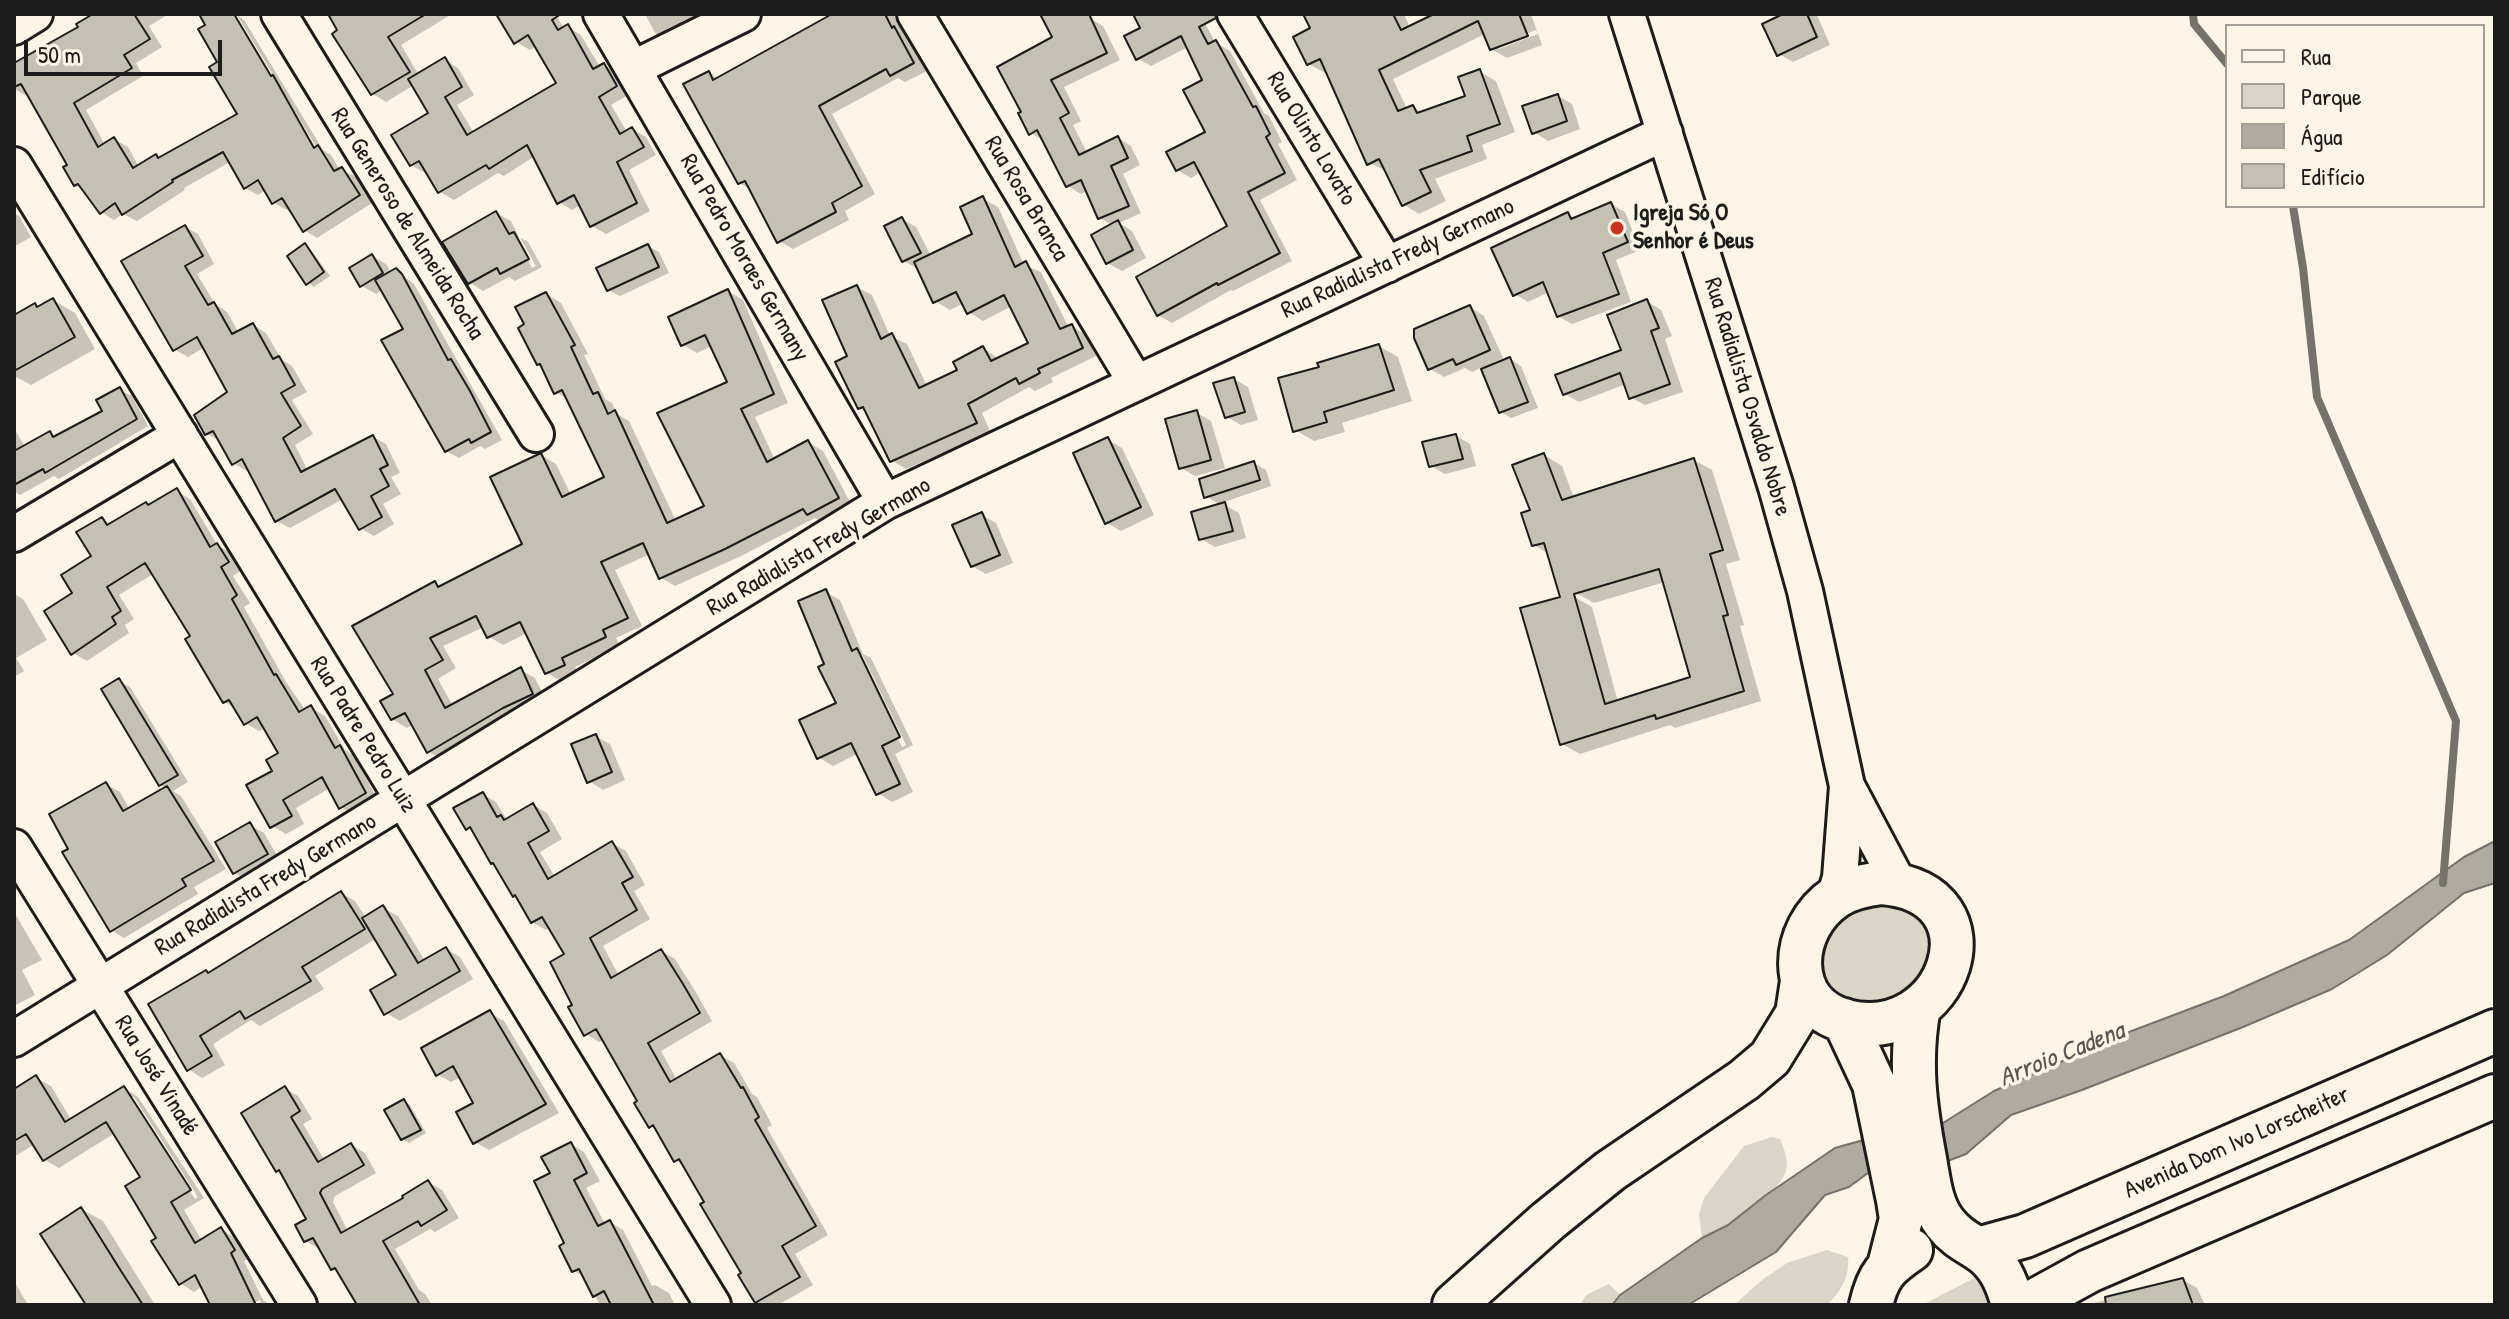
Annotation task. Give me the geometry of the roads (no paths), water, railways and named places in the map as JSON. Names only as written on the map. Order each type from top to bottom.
[{"type":"main road","points":[[1454,1305],[1548,1221],[1610,1171],[1744,1080],[1770,1058],[1797,1014],[1802,981],[1799,951],[1810,922],[1834,898],[1865,885],[1899,884],[1935,902],[1946,918],[1952,936],[1953,955],[1947,975],[1935,993],[1904,1016],[1881,1023],[1844,1020],[1826,1011],[1811,998],[1802,981]]},
{"type":"main road","points":[[1871,1305],[1880,1276],[1889,1266],[1901,1219],[1914,1196],[1896,1100],[1919,1007]]},
{"type":"main road","points":[[1844,1020],[1874,1084],[1896,1100]]},
{"type":"main road","name":"Avenida Dom Ivo Lorscheiter","points":[[1889,1266],[1913,1248],[2025,1236],[2495,1031]]},
{"type":"main road","points":[[2027,1305],[2089,1271],[2495,1096]]},
{"type":"main road","points":[[1914,1196],[1997,1265],[2013,1305]]},
{"type":"street","points":[[14,27],[35,14]]},
{"type":"street","name":"Rua Generoso de Almeida Rocha","points":[[279,14],[536,434]]},
{"type":"street","name":"Rua Pedro Moraes Germany","points":[[601,14],[885,502]]},
{"type":"street","points":[[634,68],[743,14]]},
{"type":"street","name":"Rua Rosa Branca","points":[[915,14],[1136,383]]},
{"type":"street","name":"Rua Olinto Lovato","points":[[1235,14],[1387,265]]},
{"type":"street","name":"Rua Radialista Osvaldo Nobre","points":[[1627,14],[1776,487],[1805,591],[1847,786],[1899,884]]},
{"type":"street","name":"Rua Radialista Fredy Germano","points":[[14,1039],[885,502],[1665,133]]},
{"type":"street","name":"Rua Padre Pedro Luiz","points":[[14,165],[713,1305]]},
{"type":"street","points":[[14,534],[180,435]]},
{"type":"street","name":"Rua Radialista Osvaldo Nobre","points":[[1834,898],[1840,878],[1847,786]]},
{"type":"street","name":"Rua José Vinadé","points":[[14,847],[299,1305]]},
{"type":"water","name":"Arroio Cadena","points":[[2495,841],[2495,883],[2464,893],[2387,955],[2332,989],[2243,1027],[2011,1115],[1966,1154],[1945,1162],[1935,1128],[1994,1091],[2129,1032],[2224,996],[2349,940],[2464,857]]},
{"type":"water","points":[[1867,1139],[1872,1170],[1849,1187],[1825,1195],[1776,1252],[1688,1305],[1612,1305],[1620,1295],[1702,1238],[1728,1225],[1835,1148]]},
{"type":"waterway","points":[[2193,14],[2194,24],[2225,62]]},
{"type":"waterway","points":[[2293,208],[2317,397],[2456,721],[2443,883]]},
{"type":"place","name":"Igreja Só O Senhor é Deus","points":[[1617,228]]}]
